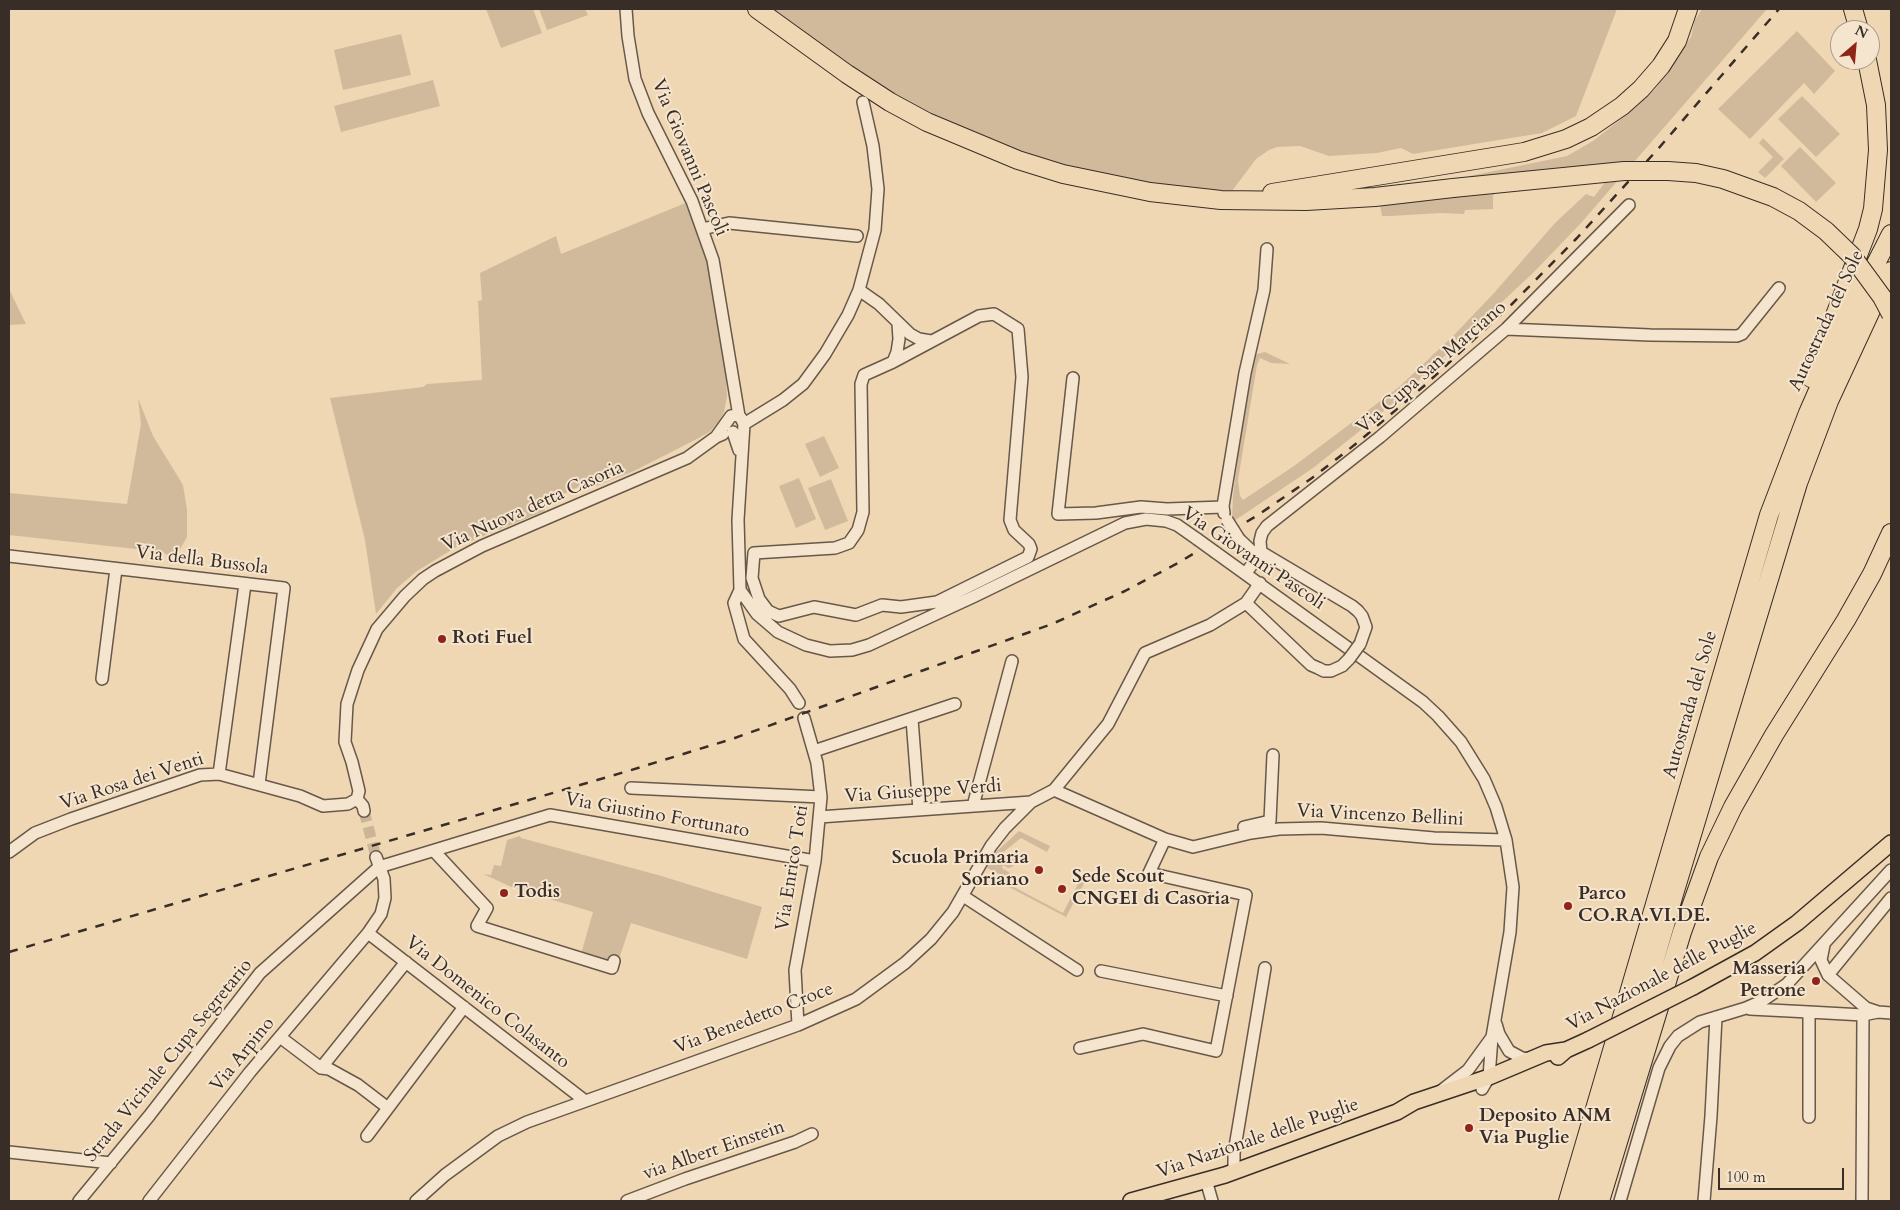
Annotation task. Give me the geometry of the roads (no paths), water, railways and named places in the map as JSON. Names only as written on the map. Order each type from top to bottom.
[{"type":"highway","points":[[757,9],[848,74],[927,122],[1018,160],[1064,174],[1150,192],[1221,200],[1306,201],[1374,197],[1624,171],[1696,173],[1723,179],[1773,197],[1799,211],[1826,231],[1852,256],[1882,297],[1891,314]]},
{"type":"highway","points":[[1221,200],[1524,152],[1566,140],[1599,122],[1622,106],[1641,89],[1661,66],[1677,41],[1688,9]]},
{"type":"highway","points":[[1776,498],[1785,445],[1868,229],[1873,209],[1878,150],[1876,106],[1869,70]]},
{"type":"highway","name":"Autostrada del Sole","points":[[1568,1201],[1726,658],[1776,498],[1808,413],[1864,287],[1891,234]]},
{"type":"highway","name":"Autostrada del Sole","points":[[1584,1201],[1798,483],[1829,401],[1891,271]]},
{"type":"highway","points":[[1600,1201],[1673,960],[1709,857],[1733,807],[1764,751],[1846,620],[1872,574],[1891,533]]},
{"type":"main road","name":"Via Nazionale delle Puglie","points":[[1131,1201],[1234,1172],[1397,1112],[1414,1102],[1553,1061],[1566,1050],[1693,987],[1755,953],[1783,933],[1886,847]]},
{"type":"main road","name":"Via Nazionale delle Puglie","points":[[1397,1112],[1417,1111],[1487,1082],[1546,1053],[1566,1050]]},
{"type":"street","name":"Via Giovanni Pascoli","points":[[626,9],[628,36],[636,79],[648,112],[692,202],[713,260],[733,380],[741,457],[738,520],[740,590],[757,614],[778,632],[806,645],[830,651],[852,650],[869,645],[968,600],[1124,523],[1146,519],[1166,521],[1177,525],[1406,688],[1438,716],[1461,742],[1484,779],[1496,807],[1506,840],[1513,887],[1513,909],[1496,1024],[1492,1037]]},
{"type":"street","name":"Via Nuova detta Casoria","points":[[358,800],[359,791],[345,742],[347,704],[358,670],[377,629],[405,596],[429,575],[482,546],[687,458],[736,423],[754,417],[783,400],[803,384],[825,354],[848,315],[859,290],[876,230],[878,189],[873,146],[864,102]]},
{"type":"street","name":"Via Cupa San Marciano","points":[[1259,554],[1262,533],[1267,526],[1380,437],[1506,329],[1629,205]]},
{"type":"street","points":[[702,229],[728,223],[857,236]]},
{"type":"street","points":[[1246,603],[1312,665],[1324,671],[1331,671],[1349,660],[1360,644],[1366,627],[1362,616],[1352,606],[1246,547],[1227,520],[1223,507],[1245,373],[1264,290],[1267,249]]},
{"type":"street","points":[[1506,329],[1650,335],[1737,336],[1742,334],[1779,288]]},
{"type":"street","points":[[859,290],[879,304],[910,334],[919,339],[931,341]]},
{"type":"street","points":[[994,314],[1007,320],[1018,329],[1022,377],[1010,520],[1014,530],[1029,544],[1031,549],[1028,557],[937,602],[900,607],[882,604],[856,615],[814,607],[779,616],[768,612],[759,599],[752,578],[754,553],[835,548],[849,543],[858,530],[862,512],[861,384],[864,375],[893,362],[979,316],[994,314]]},
{"type":"street","points":[[893,362],[899,339],[898,324]]},
{"type":"street","points":[[1073,378],[1058,514],[1096,513],[1142,507],[1223,507]]},
{"type":"street","points":[[1246,573],[1259,554]]},
{"type":"street","name":"Via della Bussola","points":[[9,556],[284,588],[259,784]]},
{"type":"street","points":[[102,679],[116,568]]},
{"type":"street","name":"Via Benedetto Croce","points":[[416,1201],[445,1175],[498,1136],[527,1122],[584,1100],[798,1025],[856,999],[905,963],[931,939],[953,912],[991,846],[1005,828],[1031,802],[1054,790],[1108,724],[1146,653],[1210,625],[1246,603],[1260,583]]},
{"type":"street","points":[[219,774],[245,584]]},
{"type":"street","points":[[740,590],[734,603],[744,639],[790,689],[799,703]]},
{"type":"street","points":[[973,806],[1012,661]]},
{"type":"street","points":[[814,751],[955,704]]},
{"type":"street","name":"Via Enrico Toti","points":[[798,1025],[795,970],[815,861],[818,817],[822,797],[814,751],[804,718]]},
{"type":"street","points":[[912,719],[919,810]]},
{"type":"street","points":[[1209,843],[1229,831],[1270,821],[1273,755]]},
{"type":"street","name":"Via Rosa dei Venti","points":[[9,852],[35,834],[71,819],[200,775],[219,774],[259,784],[300,796],[323,806],[348,804],[358,800]]},
{"type":"street","points":[[632,788],[822,797]]},
{"type":"street","name":"Via Vincenzo Bellini","points":[[1054,790],[1165,839],[1193,847],[1250,833],[1280,829],[1321,828],[1434,838],[1506,840]]},
{"type":"street","points":[[358,800],[363,806],[364,811]]},
{"type":"street","name":"Via Giuseppe Verdi","points":[[818,817],[1031,802]]},
{"type":"street","name":"Via Giustino Fortunato","points":[[378,862],[434,851],[550,815],[815,861]]},
{"type":"street","points":[[1080,1048],[1142,1034],[1216,1052],[1246,895],[1149,873],[1165,839]]},
{"type":"street","points":[[1620,1201],[1659,1068],[1664,1056],[1678,1036],[1700,1022],[1762,1001],[1787,984],[1889,872],[1886,847]]},
{"type":"street","points":[[434,851],[487,908],[477,926],[612,968],[614,961]]},
{"type":"street","name":"Via Arpino","points":[[149,1201],[250,1072],[368,933],[381,914],[385,898],[384,879],[378,862]]},
{"type":"street","name":"Strada Vicinale Cupa Segretario","points":[[79,1201],[149,1116],[260,973],[378,862]]},
{"type":"street","points":[[963,896],[1077,970]]},
{"type":"street","points":[[1828,974],[1891,898]]},
{"type":"street","name":"Via Domenico Colasanto","points":[[368,933],[584,1100]]},
{"type":"street","points":[[1824,944],[1821,960],[1828,974],[1865,1012],[1862,1201]]},
{"type":"street","points":[[321,1068],[406,962]]},
{"type":"street","points":[[1234,1172],[1234,1153],[1264,968]]},
{"type":"street","points":[[1100,971],[1227,996]]},
{"type":"street","points":[[367,1136],[464,1007]]},
{"type":"street","points":[[1746,1008],[1809,1012],[1891,1012]]},
{"type":"street","points":[[1809,1012],[1809,1118]]},
{"type":"street","points":[[1704,1201],[1716,1017]]},
{"type":"street","points":[[1496,1024],[1509,1051],[1522,1058],[1533,1059]]},
{"type":"street","points":[[280,1037],[321,1068],[329,1069],[358,1085],[388,1108]]},
{"type":"street","points":[[1435,1095],[1460,1077],[1483,1051],[1492,1037]]},
{"type":"street","points":[[1487,1082],[1492,1037]]},
{"type":"street","points":[[1483,1051],[1481,1071],[1487,1082]]},
{"type":"street","name":"via Albert Einstein","points":[[627,1201],[685,1179],[795,1142],[812,1134]]},
{"type":"street","points":[[9,1152],[111,1163]]},
{"type":"street","points":[[1206,1180],[1212,1201]]},
{"type":"tunnel","points":[[364,811],[376,857]]},
{"type":"railway","points":[[9,952],[732,739],[1052,624],[1125,591],[1178,563],[1258,515],[1312,478],[1357,443],[1424,386],[1512,304],[1577,238],[1658,149],[1779,9]]},
{"type":"place","name":"Roti Fuel","points":[[442,639]]},
{"type":"place","name":"Scuola Primaria Soriano","points":[[1039,870]]},
{"type":"place","name":"Sede Scout CNGEI di Casoria","points":[[1062,889]]},
{"type":"place","name":"Todis","points":[[504,893]]},
{"type":"place","name":"Parco CO.RA.VI.DE.","points":[[1568,906]]},
{"type":"place","name":"Masseria Petrone","points":[[1816,981]]},
{"type":"place","name":"Deposito ANM Via Puglie","points":[[1469,1128]]}]
